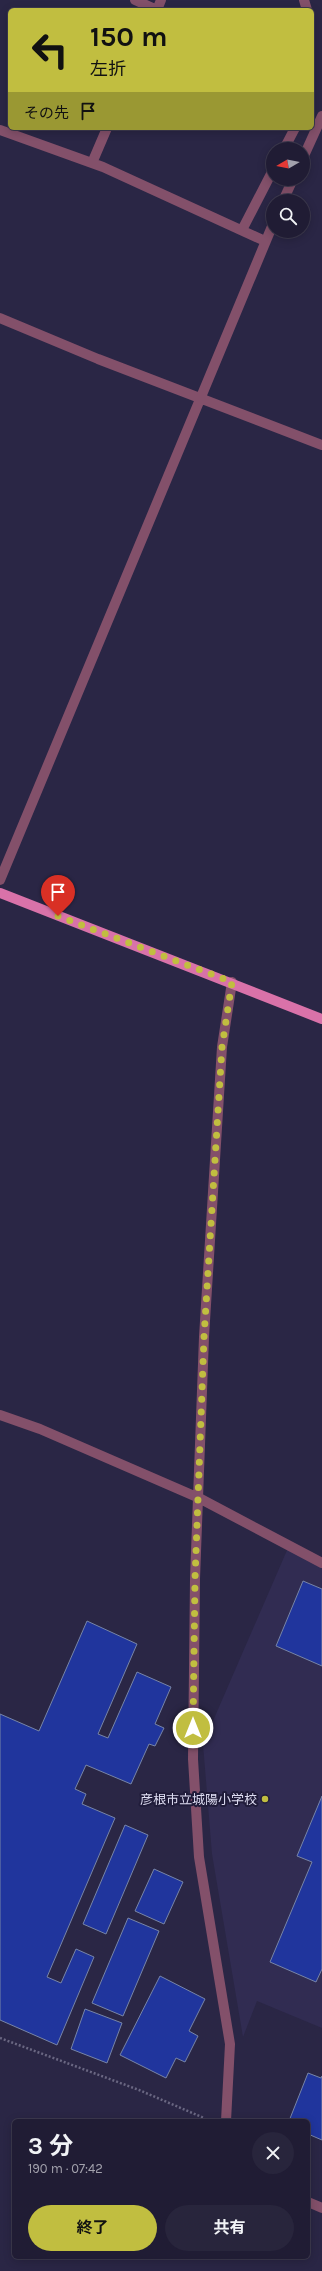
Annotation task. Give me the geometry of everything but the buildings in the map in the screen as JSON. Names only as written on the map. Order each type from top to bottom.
[{"type":"main road","points":[[0,893],[232,982],[322,1019]]},
{"type":"street","points":[[135,0],[153,8]]},
{"type":"street","points":[[310,143],[322,116]]},
{"type":"street","points":[[0,130],[92,163],[265,241]]},
{"type":"street","points":[[92,163],[106,130]]},
{"type":"street","points":[[288,142],[294,130]]},
{"type":"street","points":[[242,230],[266,184]]},
{"type":"street","points":[[0,880],[199,397],[266,238]]},
{"type":"street","points":[[0,318],[98,359],[322,446]]},
{"type":"street","points":[[226,2119],[230,2044],[199,1857],[193,1759],[195,1579],[204,1337],[222,1047],[232,982]]},
{"type":"street","points":[[0,1415],[40,1429],[199,1498],[322,1563]]},
{"type":"street","points":[[310,2203],[322,2208]]},
{"type":"path","points":[[0,2038],[139,2090],[205,2119]]},
{"type":"shaded area","name":"彦根市立城陽小学校","points":[[288,1548],[322,1562],[322,2028],[257,2001],[243,2037],[212,1854],[203,1744]]},
{"type":"place","name":"彦根市立城陽小学校","points":[[265,1799]]},
{"type":"route","points":[[58,916],[232,982],[222,1047],[204,1337],[195,1579],[193,1728]]}]
